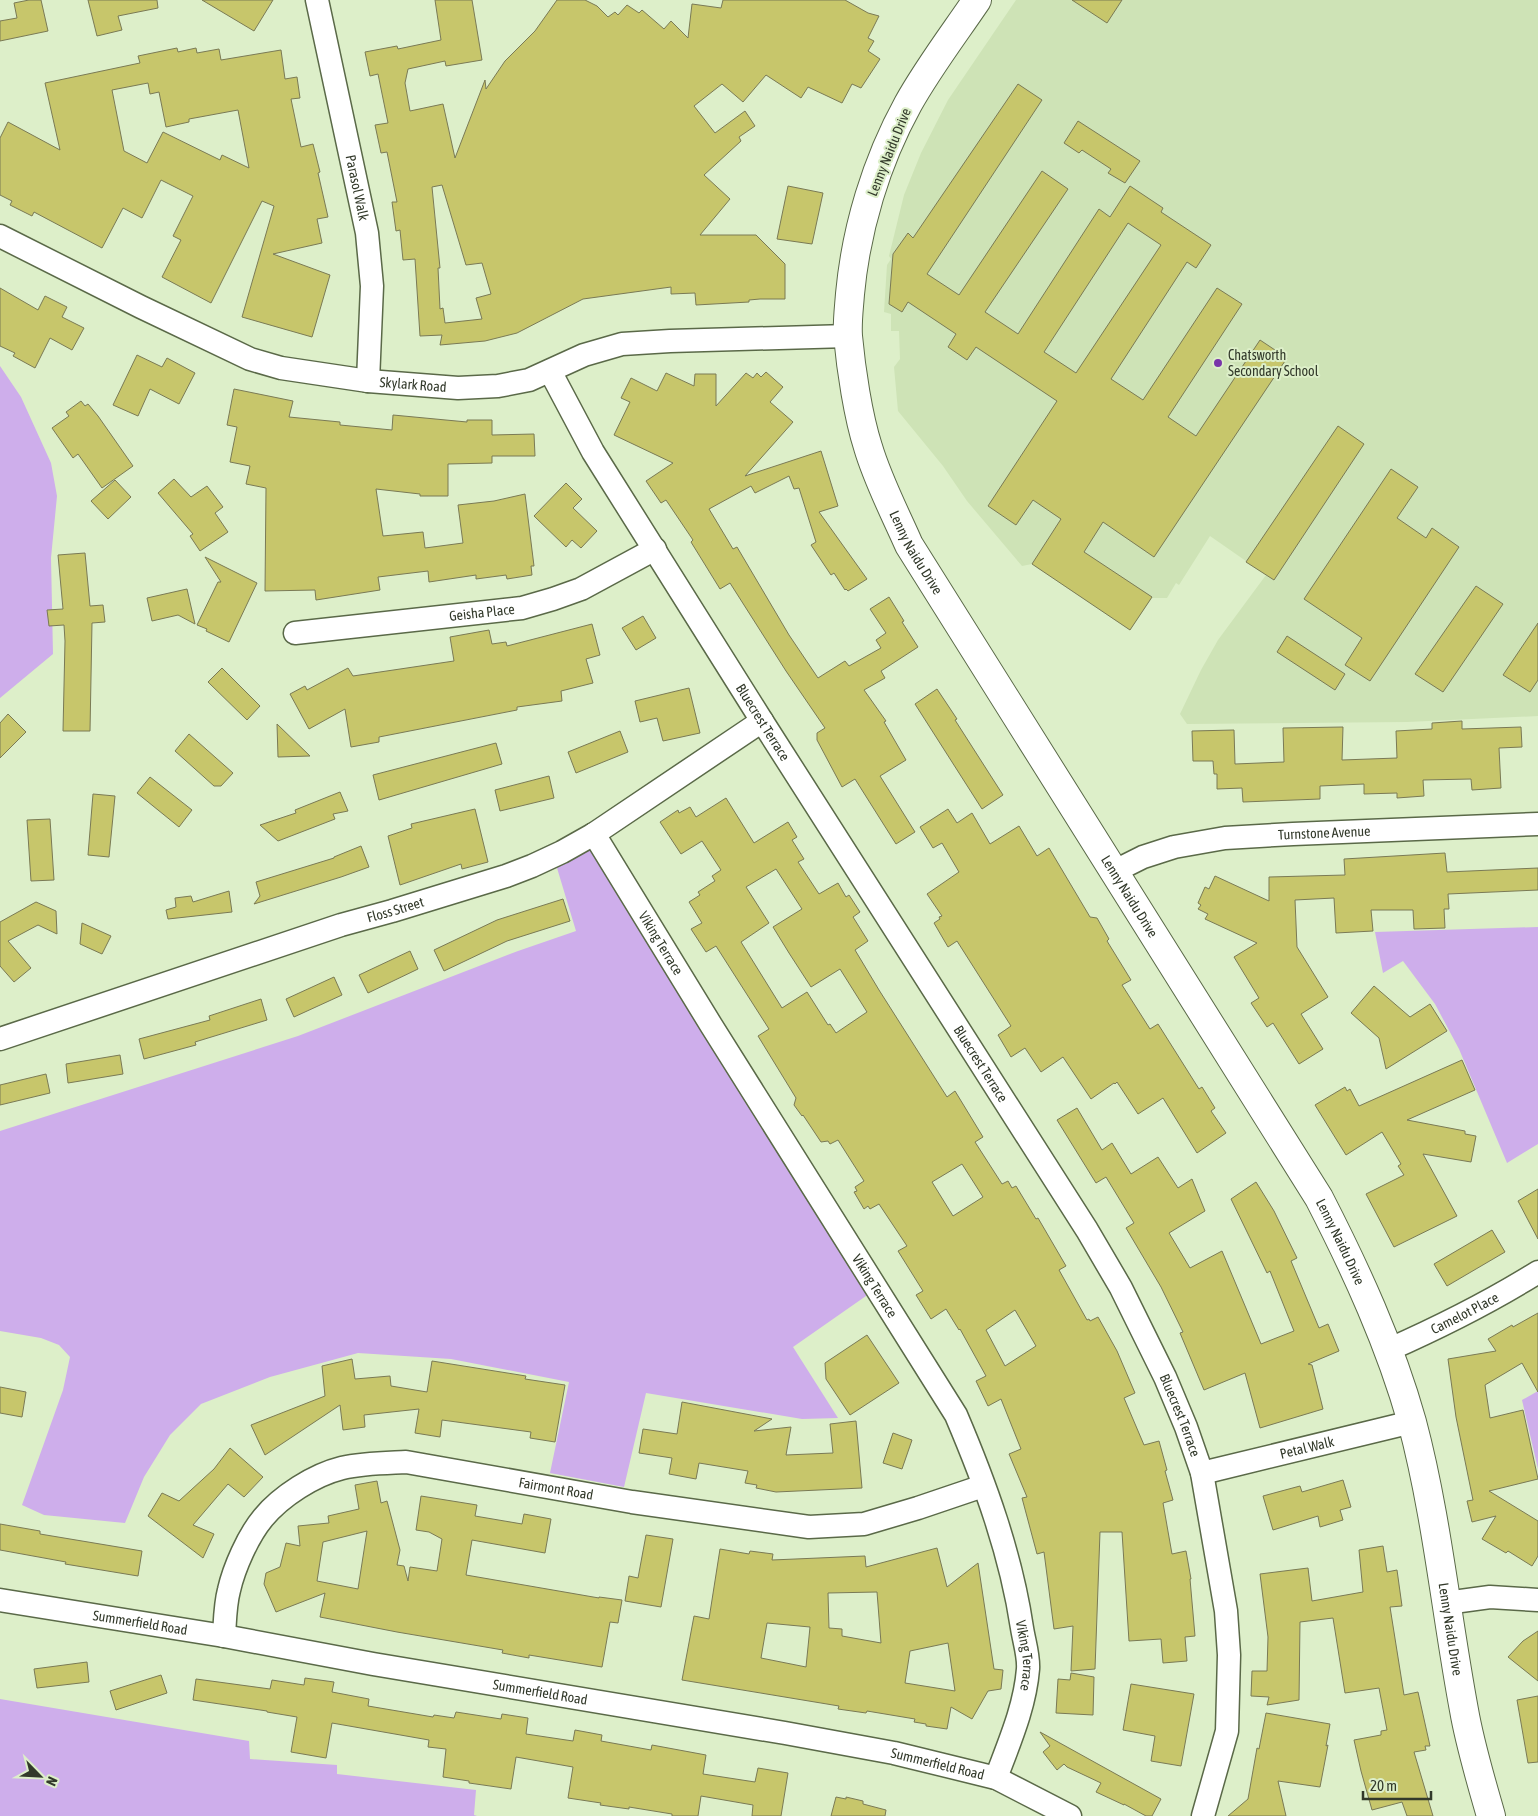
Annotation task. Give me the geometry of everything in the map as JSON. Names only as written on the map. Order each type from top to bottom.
[{"type":"street","name":"Parasol Walk","points":[[317,0],[367,232],[372,286],[368,381]]},
{"type":"street","name":"Lenny Naidu Drive","points":[[977,0],[908,104],[878,172],[855,251],[848,316],[848,336],[857,399],[868,446],[878,476],[909,545],[1319,1198],[1352,1262],[1388,1350],[1412,1422],[1435,1533],[1464,1712],[1491,1816]]},
{"type":"street","name":"Skylark Road","points":[[0,236],[236,354],[265,365],[368,381],[427,386],[481,387],[515,383],[550,371],[584,355],[622,344],[848,336]]},
{"type":"street","name":"Bluecrest Terrace","points":[[550,371],[593,452],[762,721],[1087,1230],[1121,1288],[1165,1377],[1186,1426],[1202,1473],[1226,1611],[1229,1655],[1228,1731],[1203,1816]]},
{"type":"street","name":"Geisha Place","points":[[295,633],[522,608],[581,589],[655,549]]},
{"type":"street","name":"Floss Street","points":[[0,1039],[341,925],[506,876],[532,866],[594,834],[762,721]]},
{"type":"street","name":"Turnstone Avenue","points":[[1115,871],[1143,857],[1174,847],[1225,838],[1538,824]]},
{"type":"street","name":"Viking Terrace","points":[[594,834],[956,1415],[974,1457],[1002,1535],[1016,1592],[1028,1666],[1021,1708],[996,1778]]},
{"type":"street","name":"Camelot Place","points":[[1388,1350],[1486,1303],[1538,1272]]},
{"type":"street","name":"Petal Walk","points":[[1202,1473],[1412,1422]]},
{"type":"street","name":"Fairmont Road","points":[[224,1636],[229,1589],[235,1569],[253,1532],[263,1517],[306,1482],[342,1468],[406,1462],[632,1502],[810,1527],[864,1524],[983,1486]]},
{"type":"street","points":[[1446,1603],[1490,1597],[1538,1600]]},
{"type":"street","name":"Summerfield Road","points":[[0,1600],[224,1636],[373,1664],[876,1750],[945,1764],[996,1778],[1070,1816]]},
{"type":"shaded area","name":"Chatsworth Secondary School","points":[[1016,0],[1538,0],[1538,716],[1407,722],[1187,724],[1180,714],[1201,670],[1218,640],[1266,575],[1210,536],[1179,585],[1176,583],[1167,598],[1152,598],[1130,630],[1032,564],[1022,566],[967,501],[943,466],[898,411],[894,367],[900,359],[899,331],[891,331],[891,314],[884,312],[887,265],[891,259],[889,256],[904,195],[921,153],[948,100]]},
{"type":"shaded area","points":[[0,366],[21,397],[51,463],[57,496],[51,558],[53,654],[0,698]]},
{"type":"shaded area","points":[[593,835],[876,1289],[793,1347],[838,1418],[802,1419],[646,1393],[624,1487],[550,1473],[569,1382],[451,1359],[358,1353],[270,1377],[201,1404],[170,1435],[144,1477],[125,1523],[44,1515],[22,1505],[63,1390],[70,1357],[59,1345],[41,1338],[0,1331],[0,1131],[298,1036],[518,951],[576,931],[554,858]]},
{"type":"shaded area","points":[[1538,927],[1538,1144],[1507,1163],[1459,1049],[1435,1004],[1403,961],[1383,973],[1375,932]]},
{"type":"shaded area","points":[[1538,1391],[1538,1469],[1522,1400]]},
{"type":"shaded area","points":[[0,1699],[249,1741],[250,1759],[337,1765],[337,1774],[476,1790],[474,1815],[477,1816],[0,1816]]},
{"type":"building","points":[[41,0],[48,31],[0,41],[0,21],[17,18],[14,3]]},
{"type":"building","points":[[88,0],[157,0],[158,8],[118,16],[122,30],[97,36]]},
{"type":"building","points":[[202,0],[273,0],[254,31]]},
{"type":"building","points":[[435,0],[472,0],[482,60],[446,66],[445,61],[408,69],[405,83],[410,111],[443,104],[455,158],[485,80],[486,89],[505,61],[535,31],[557,0],[585,0],[597,6],[608,17],[615,12],[618,15],[627,5],[639,13],[642,10],[664,29],[671,21],[688,38],[692,4],[721,8],[723,0],[845,0],[868,13],[879,16],[868,38],[874,41],[868,51],[880,59],[861,88],[852,84],[842,103],[808,87],[801,98],[766,75],[743,102],[722,84],[694,106],[715,133],[745,111],[755,126],[739,137],[741,141],[704,175],[730,199],[700,235],[756,235],[785,264],[785,299],[760,299],[749,300],[749,302],[696,305],[695,293],[671,294],[671,287],[583,299],[517,333],[485,341],[440,345],[442,335],[420,336],[415,259],[403,260],[400,230],[396,231],[392,202],[397,202],[387,152],[381,153],[375,125],[388,123],[378,74],[370,76],[365,52],[397,46],[398,49],[441,40]],"holes":[[[442,185],[466,265],[482,263],[491,294],[476,298],[482,319],[445,323],[443,308],[440,309],[438,268],[440,268],[432,187]]]},
{"type":"building","points":[[1072,0],[1122,0],[1107,23]]},
{"type":"building","points":[[177,48],[178,52],[196,48],[197,53],[219,49],[221,60],[281,50],[285,79],[297,77],[300,98],[291,99],[301,147],[313,144],[328,217],[317,219],[322,243],[273,254],[330,275],[312,337],[242,317],[274,206],[262,201],[211,303],[162,277],[181,240],[173,236],[193,196],[161,180],[142,218],[123,208],[102,248],[34,212],[32,216],[10,205],[12,201],[0,195],[0,138],[8,122],[60,150],[45,83],[140,63],[138,56]],"holes":[[[148,83],[150,94],[159,92],[166,127],[189,122],[189,119],[238,110],[249,168],[222,155],[220,160],[163,132],[147,163],[124,151],[112,90]]]},
{"type":"building","points":[[1018,84],[1042,100],[927,274],[959,295],[1042,171],[1068,189],[985,312],[1018,334],[1099,209],[1110,217],[1130,186],[1163,208],[1161,212],[1211,245],[1196,268],[1187,262],[1111,379],[1143,400],[1217,288],[1242,304],[1168,417],[1196,436],[1260,340],[1287,358],[1154,557],[1103,522],[1084,552],[1152,597],[1130,630],[1032,564],[1061,519],[1033,500],[1016,525],[988,506],[1057,401],[976,347],[967,360],[948,347],[956,334],[908,302],[902,312],[889,304],[893,254],[908,233],[913,238]],"holes":[[[1128,223],[1161,245],[1076,373],[1044,352]]]},
{"type":"building","points":[[1078,121],[1140,161],[1125,183],[1108,173],[1111,169],[1082,150],[1079,153],[1064,143]]},
{"type":"building","points":[[788,186],[823,193],[812,244],[777,239]]},
{"type":"building","points":[[0,288],[38,310],[45,296],[67,307],[62,317],[84,328],[72,350],[50,338],[35,368],[13,356],[15,353],[0,346]]},
{"type":"building","points":[[137,355],[162,367],[167,358],[195,373],[179,404],[150,389],[138,416],[113,405]]},
{"type":"building","points":[[766,372],[783,387],[770,402],[793,422],[745,476],[821,451],[838,506],[819,512],[867,579],[848,591],[845,590],[834,573],[831,575],[811,545],[816,542],[799,488],[794,489],[789,476],[755,493],[751,486],[709,509],[733,549],[737,547],[789,635],[818,678],[845,661],[849,666],[881,648],[876,640],[886,633],[870,609],[889,597],[904,621],[902,622],[918,647],[881,671],[885,678],[864,690],[886,721],[884,722],[906,760],[880,776],[915,832],[896,844],[855,779],[842,787],[817,740],[817,733],[825,728],[730,583],[720,589],[691,542],[693,540],[666,500],[661,503],[646,481],[673,463],[614,435],[630,402],[621,398],[631,378],[657,391],[666,373],[694,386],[695,374],[716,374],[716,406],[746,373],[753,378],[757,373],[761,377]]},
{"type":"building","points":[[234,389],[293,401],[289,417],[340,422],[340,425],[392,430],[393,415],[467,422],[467,420],[492,420],[492,435],[534,434],[535,456],[492,456],[492,463],[448,464],[448,496],[420,496],[420,494],[376,489],[383,536],[423,532],[425,548],[463,543],[458,505],[494,501],[525,494],[534,566],[531,566],[532,575],[507,579],[506,575],[476,579],[476,575],[429,582],[428,571],[378,577],[380,590],[316,600],[315,590],[265,591],[266,488],[246,484],[250,466],[230,462],[237,427],[227,425]]},
{"type":"building","points":[[81,401],[85,406],[88,404],[98,416],[133,466],[102,488],[78,454],[73,458],[52,428],[69,416],[66,412]]},
{"type":"building","points":[[1338,426],[1364,444],[1274,580],[1246,562]]},
{"type":"building","points":[[1391,469],[1418,487],[1397,518],[1426,538],[1432,528],[1459,547],[1370,681],[1345,665],[1362,638],[1304,599]]},
{"type":"building","points":[[174,479],[191,497],[207,486],[223,507],[215,513],[228,532],[200,551],[190,536],[193,534],[158,493]]},
{"type":"building","points":[[115,480],[131,497],[108,519],[91,501]]},
{"type":"building","points":[[566,483],[582,499],[573,508],[597,531],[581,548],[572,540],[566,547],[534,516]]},
{"type":"building","points":[[85,553],[90,606],[103,605],[105,622],[92,623],[90,731],[63,731],[64,625],[49,626],[47,610],[63,609],[58,555]]},
{"type":"building","points":[[205,557],[257,583],[229,642],[197,625],[218,582],[221,582]]},
{"type":"building","points":[[1476,586],[1503,604],[1443,692],[1415,674]]},
{"type":"building","points":[[187,589],[195,624],[178,615],[152,621],[147,598]]},
{"type":"building","points":[[643,616],[656,638],[636,650],[622,628]]},
{"type":"building","points":[[1538,623],[1538,680],[1530,692],[1503,675]]},
{"type":"building","points":[[592,624],[600,655],[586,659],[593,683],[561,691],[562,701],[517,707],[517,710],[379,737],[379,742],[351,747],[345,709],[309,729],[290,694],[305,686],[307,690],[348,668],[353,676],[454,661],[450,637],[489,630],[492,644],[506,642],[507,646]]},
{"type":"building","points":[[1287,636],[1345,674],[1335,690],[1277,652]]},
{"type":"building","points":[[222,668],[260,706],[247,720],[208,682]]},
{"type":"building","points":[[689,688],[700,733],[663,741],[657,718],[640,722],[635,701]]},
{"type":"building","points":[[937,689],[1003,795],[982,809],[915,704]]},
{"type":"building","points":[[8,714],[26,732],[0,758],[0,723]]},
{"type":"building","points":[[1462,721],[1462,729],[1521,727],[1522,747],[1499,748],[1501,788],[1472,790],[1471,779],[1423,780],[1424,796],[1397,798],[1397,793],[1364,794],[1364,784],[1320,786],[1320,799],[1243,802],[1242,788],[1217,789],[1217,774],[1214,774],[1213,761],[1193,761],[1192,731],[1234,730],[1235,764],[1284,762],[1283,728],[1343,727],[1342,760],[1397,758],[1396,731],[1432,729],[1432,723]]},
{"type":"building","points":[[277,724],[310,756],[278,757]]},
{"type":"building","points":[[620,731],[628,752],[576,773],[568,752]]},
{"type":"building","points":[[189,734],[233,773],[221,786],[214,786],[175,751]]},
{"type":"building","points":[[496,743],[502,764],[379,800],[373,775]]},
{"type":"building","points":[[549,776],[554,798],[500,811],[495,790]]},
{"type":"building","points":[[150,777],[192,810],[179,827],[137,793]]},
{"type":"building","points":[[340,792],[348,811],[333,814],[335,819],[278,841],[260,825],[296,813],[295,810]]},
{"type":"building","points":[[93,794],[115,796],[109,857],[88,855]]},
{"type":"building","points":[[726,798],[754,843],[788,822],[797,837],[792,840],[804,859],[798,862],[819,894],[838,883],[846,897],[849,895],[860,912],[853,917],[868,941],[855,950],[947,1097],[955,1091],[983,1137],[975,1142],[1002,1184],[1008,1181],[1012,1188],[1016,1186],[1036,1219],[1038,1218],[1066,1266],[1059,1270],[1087,1320],[1089,1319],[1090,1321],[1098,1317],[1117,1351],[1135,1393],[1124,1398],[1144,1445],[1159,1441],[1167,1470],[1165,1471],[1173,1500],[1163,1503],[1172,1554],[1186,1551],[1191,1579],[1195,1636],[1185,1637],[1187,1661],[1163,1663],[1161,1639],[1129,1641],[1122,1532],[1100,1532],[1095,1669],[1071,1671],[1073,1626],[1054,1629],[1044,1552],[1037,1554],[1022,1498],[1027,1497],[1009,1454],[1021,1449],[1001,1399],[988,1406],[976,1381],[986,1376],[960,1329],[946,1309],[931,1319],[916,1295],[923,1291],[898,1251],[907,1246],[879,1204],[870,1209],[868,1206],[864,1209],[854,1192],[857,1191],[855,1187],[864,1181],[838,1140],[830,1144],[828,1141],[821,1142],[794,1105],[796,1098],[758,1036],[769,1029],[716,946],[706,952],[691,929],[702,923],[689,902],[700,895],[698,892],[715,881],[712,876],[721,870],[702,841],[681,854],[660,822],[678,810],[679,813],[690,807],[696,817]],"holes":[[[776,869],[802,909],[773,927],[789,953],[811,987],[840,969],[867,1012],[836,1033],[830,1024],[828,1025],[807,992],[782,1008],[741,942],[769,923],[746,887]],[[962,1164],[983,1197],[953,1216],[932,1182]],[[1015,1310],[1036,1346],[1005,1366],[986,1330]]]},
{"type":"building","points":[[475,809],[488,862],[462,869],[461,864],[400,885],[388,836],[412,828],[411,824]]},
{"type":"building","points":[[948,809],[957,823],[972,813],[990,844],[1019,826],[1037,856],[1049,848],[1090,917],[1097,918],[1109,939],[1107,941],[1131,980],[1122,985],[1150,1029],[1158,1024],[1199,1089],[1202,1087],[1215,1108],[1211,1111],[1226,1133],[1197,1153],[1163,1098],[1138,1114],[1117,1082],[1091,1099],[1063,1057],[1041,1072],[1025,1048],[1011,1057],[998,1035],[1011,1026],[957,941],[948,947],[934,923],[942,916],[927,894],[959,872],[942,843],[933,848],[920,827]]},
{"type":"building","points":[[50,819],[54,880],[31,881],[27,820]]},
{"type":"building","points":[[361,846],[369,867],[254,904],[260,896],[256,882],[334,858]]},
{"type":"building","points":[[1445,853],[1447,872],[1538,868],[1538,890],[1448,894],[1449,909],[1444,909],[1445,928],[1414,929],[1413,910],[1371,910],[1373,931],[1336,933],[1334,898],[1295,900],[1297,947],[1328,997],[1301,1014],[1323,1049],[1299,1064],[1273,1023],[1267,1027],[1251,1003],[1259,998],[1234,957],[1257,943],[1205,919],[1208,914],[1198,909],[1201,905],[1198,903],[1205,887],[1209,889],[1215,876],[1269,901],[1269,877],[1345,875],[1344,859]]},
{"type":"building","points":[[229,891],[232,912],[168,919],[166,910],[176,907],[175,898],[191,896],[193,902]]},
{"type":"building","points":[[563,899],[570,921],[507,941],[444,971],[434,950],[497,920]]},
{"type":"building","points":[[36,902],[56,911],[57,934],[38,925],[8,941],[31,968],[14,982],[0,966],[0,922]]},
{"type":"building","points":[[82,923],[111,936],[102,954],[80,944]]},
{"type":"building","points":[[410,951],[418,969],[368,993],[359,975]]},
{"type":"building","points":[[334,977],[342,995],[294,1017],[286,999]]},
{"type":"building","points":[[1374,986],[1410,1017],[1430,1004],[1447,1031],[1386,1069],[1379,1038],[1351,1013]]},
{"type":"building","points":[[261,999],[267,1020],[195,1042],[196,1045],[144,1059],[139,1039],[210,1020],[209,1016]]},
{"type":"building","points":[[120,1055],[123,1074],[68,1083],[66,1064]]},
{"type":"building","points":[[1462,1060],[1475,1090],[1407,1120],[1465,1131],[1465,1134],[1476,1136],[1471,1162],[1423,1154],[1457,1216],[1394,1247],[1366,1194],[1404,1175],[1398,1166],[1401,1164],[1382,1132],[1346,1155],[1315,1105],[1345,1087],[1347,1091],[1350,1089],[1359,1106]]},
{"type":"building","points":[[46,1074],[50,1093],[0,1105],[0,1085]]},
{"type":"building","points":[[1077,1108],[1102,1150],[1112,1143],[1131,1174],[1158,1157],[1178,1188],[1192,1179],[1205,1211],[1169,1233],[1190,1268],[1222,1251],[1261,1344],[1294,1331],[1270,1271],[1267,1273],[1231,1199],[1256,1182],[1274,1211],[1297,1258],[1291,1261],[1319,1328],[1328,1324],[1339,1351],[1308,1364],[1312,1365],[1323,1409],[1260,1428],[1245,1373],[1204,1390],[1180,1333],[1183,1332],[1161,1287],[1126,1228],[1134,1223],[1106,1177],[1096,1183],[1057,1120]]},
{"type":"building","points":[[1538,1189],[1538,1239],[1518,1201]]},
{"type":"building","points":[[1492,1230],[1505,1252],[1447,1286],[1434,1264]]},
{"type":"building","points":[[1538,1313],[1538,1392],[1522,1363],[1485,1385],[1490,1418],[1523,1410],[1538,1479],[1489,1491],[1538,1521],[1538,1556],[1532,1566],[1508,1551],[1506,1553],[1482,1539],[1496,1516],[1472,1522],[1467,1501],[1473,1500],[1456,1417],[1448,1359],[1496,1351],[1488,1339]]},
{"type":"building","points":[[867,1335],[899,1383],[850,1415],[826,1379],[825,1363]]},
{"type":"building","points":[[352,1359],[355,1379],[390,1376],[391,1386],[427,1392],[432,1361],[526,1376],[525,1379],[565,1385],[555,1442],[530,1438],[531,1432],[442,1420],[440,1437],[415,1433],[419,1409],[364,1415],[365,1427],[343,1430],[340,1405],[265,1455],[251,1425],[325,1396],[322,1366]]},
{"type":"building","points":[[0,1387],[26,1392],[22,1417],[0,1413]]},
{"type":"building","points":[[682,1402],[772,1419],[754,1431],[791,1427],[786,1455],[833,1453],[830,1424],[856,1421],[862,1488],[776,1492],[756,1488],[757,1485],[745,1483],[748,1471],[699,1463],[696,1479],[669,1474],[672,1458],[639,1453],[643,1429],[677,1434]]},
{"type":"building","points":[[893,1433],[912,1440],[902,1469],[883,1463]]},
{"type":"building","points":[[230,1448],[263,1477],[244,1497],[228,1484],[193,1525],[214,1534],[203,1558],[148,1516],[162,1493],[179,1501],[214,1469]]},
{"type":"building","points":[[1343,1480],[1351,1507],[1340,1510],[1343,1520],[1320,1527],[1318,1516],[1273,1530],[1263,1496],[1300,1486],[1302,1492]]},
{"type":"building","points":[[377,1481],[381,1503],[387,1501],[400,1550],[397,1565],[404,1566],[408,1581],[410,1567],[437,1571],[442,1539],[429,1532],[416,1530],[421,1496],[477,1505],[475,1516],[522,1524],[524,1514],[551,1519],[545,1553],[472,1540],[466,1575],[599,1598],[622,1600],[618,1623],[610,1622],[602,1667],[529,1655],[529,1658],[502,1653],[503,1650],[320,1617],[325,1593],[276,1612],[264,1584],[266,1573],[280,1567],[286,1543],[300,1546],[298,1526],[329,1523],[328,1516],[359,1509],[355,1485]],"holes":[[[367,1531],[358,1589],[317,1581],[323,1542]]]},
{"type":"building","points":[[0,1524],[40,1531],[40,1534],[142,1551],[138,1576],[65,1564],[66,1562],[0,1550]]},
{"type":"building","points":[[646,1535],[673,1539],[661,1607],[625,1601],[629,1576],[638,1578]]},
{"type":"building","points":[[1383,1546],[1387,1572],[1397,1570],[1402,1606],[1390,1607],[1404,1695],[1418,1692],[1430,1746],[1425,1746],[1426,1750],[1414,1752],[1433,1816],[1407,1816],[1402,1802],[1372,1810],[1354,1740],[1381,1735],[1381,1731],[1387,1730],[1379,1688],[1345,1693],[1333,1618],[1300,1622],[1299,1700],[1267,1705],[1269,1697],[1251,1696],[1252,1671],[1267,1671],[1268,1637],[1260,1574],[1308,1568],[1312,1601],[1363,1592],[1359,1550]]},
{"type":"building","points":[[937,1548],[947,1587],[978,1563],[994,1669],[1003,1670],[1001,1689],[988,1691],[972,1719],[951,1707],[947,1729],[926,1726],[926,1724],[914,1722],[915,1719],[867,1711],[866,1713],[838,1709],[839,1706],[682,1680],[694,1616],[709,1619],[720,1549],[749,1554],[750,1551],[773,1554],[772,1560],[865,1556],[866,1567]],"holes":[[[877,1592],[881,1643],[842,1636],[842,1629],[829,1628],[828,1593]],[[767,1623],[810,1627],[806,1667],[761,1658]],[[948,1643],[955,1691],[905,1683],[910,1651]]]},
{"type":"building","points":[[1538,1631],[1538,1681],[1508,1657],[1523,1641]]},
{"type":"building","points":[[87,1662],[89,1682],[37,1688],[34,1669]]},
{"type":"building","points":[[1071,1673],[1094,1677],[1093,1715],[1056,1713],[1058,1679],[1070,1680]]},
{"type":"building","points":[[161,1675],[167,1693],[116,1710],[110,1691]]},
{"type":"building","points":[[305,1678],[334,1682],[332,1692],[369,1699],[368,1706],[433,1717],[434,1715],[454,1718],[456,1712],[501,1719],[502,1714],[528,1718],[526,1734],[573,1741],[575,1730],[602,1735],[601,1741],[651,1750],[652,1745],[706,1755],[703,1774],[755,1782],[758,1768],[788,1773],[781,1816],[752,1816],[753,1805],[701,1796],[698,1816],[672,1816],[672,1814],[629,1807],[629,1809],[600,1805],[601,1803],[568,1798],[573,1767],[516,1757],[511,1789],[469,1783],[469,1781],[443,1777],[446,1749],[428,1747],[429,1740],[332,1723],[326,1758],[291,1752],[297,1717],[193,1700],[196,1679],[270,1689],[272,1680],[304,1685]]},
{"type":"building","points":[[1131,1684],[1194,1694],[1181,1766],[1151,1761],[1155,1736],[1123,1730]]},
{"type":"building","points":[[1538,1696],[1538,1762],[1528,1763],[1517,1700]]},
{"type":"building","points":[[1266,1713],[1330,1724],[1320,1787],[1278,1781],[1286,1816],[1228,1816],[1248,1799],[1257,1748],[1259,1749]]},
{"type":"building","points":[[1040,1732],[1161,1799],[1152,1816],[1146,1816],[1096,1792],[1101,1783],[1064,1764],[1057,1770],[1043,1752],[1050,1746]]},
{"type":"building","points":[[836,1797],[863,1801],[863,1804],[886,1810],[885,1816],[831,1816]]},
{"type":"place","name":"Chatsworth Secondary School","points":[[1218,363]]}]
